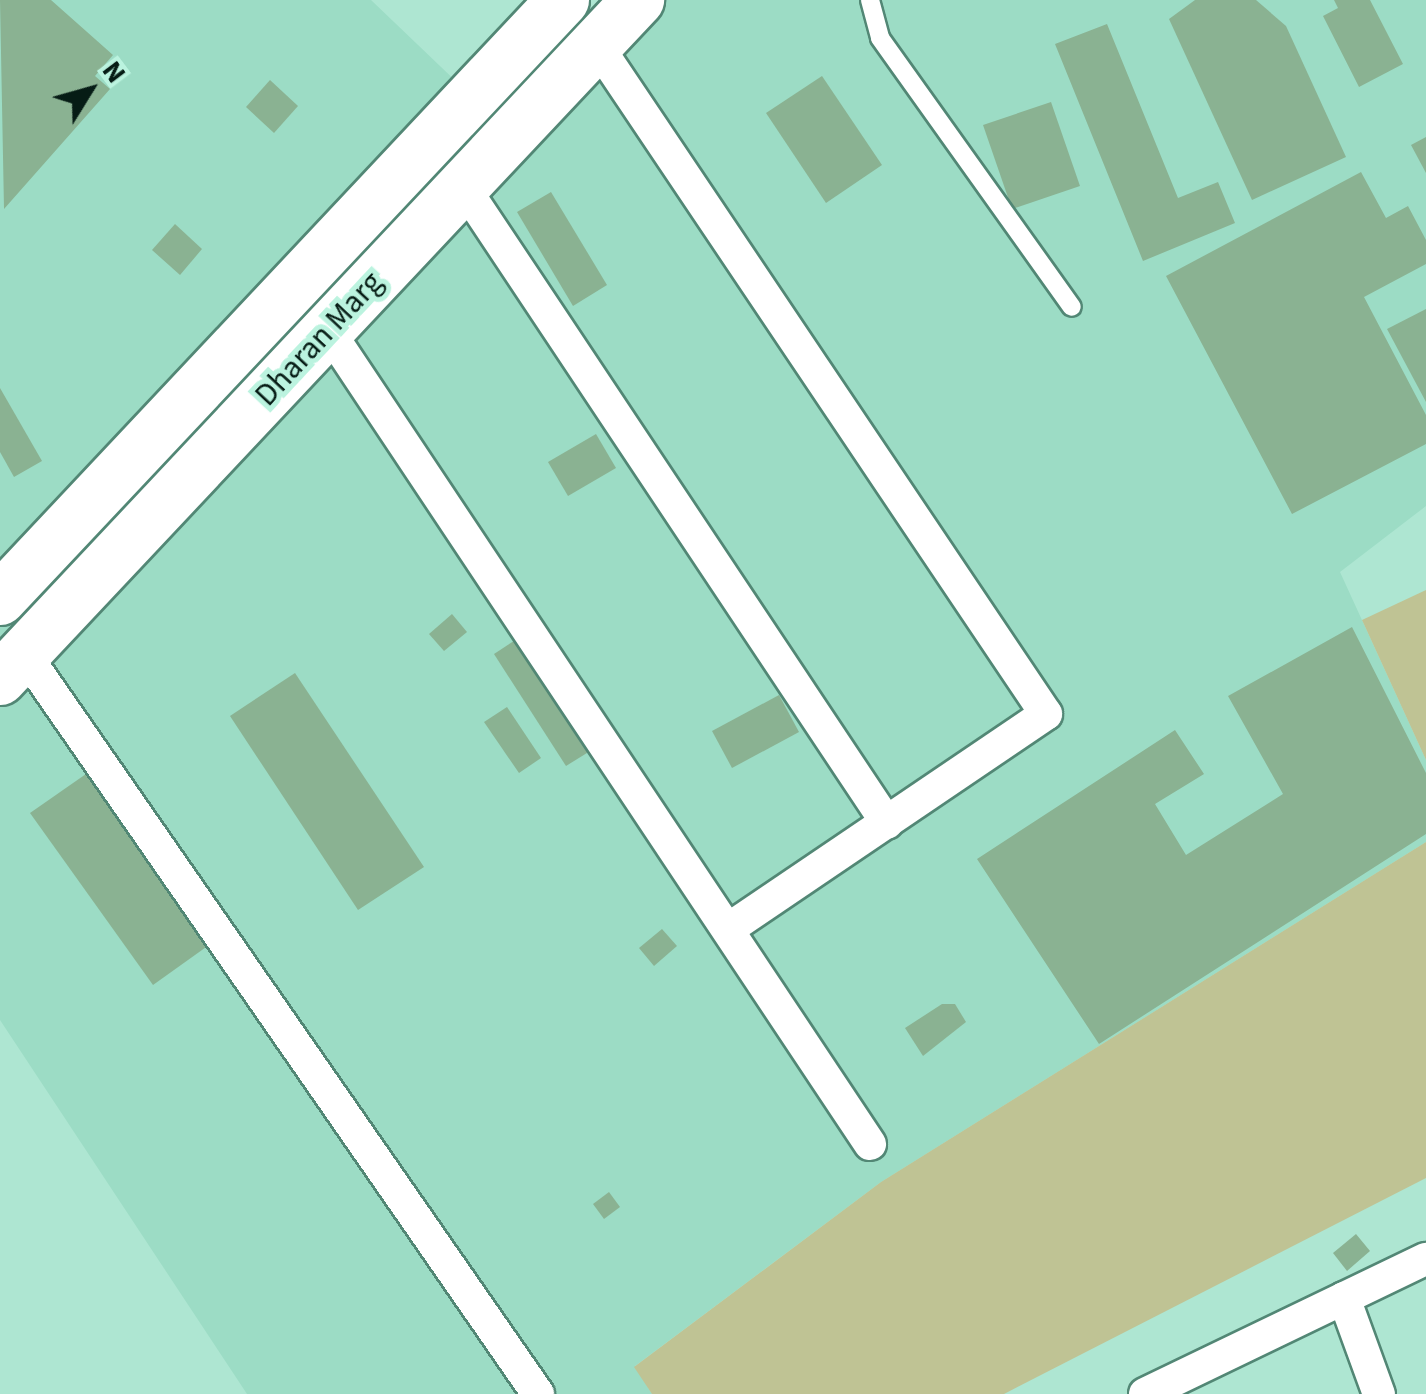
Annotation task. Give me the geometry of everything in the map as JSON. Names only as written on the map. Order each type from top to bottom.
[{"type":"main road","name":"Dharan Marg","points":[[0,599],[563,0]]},
{"type":"main road","name":"Dharan Marg","points":[[12,666],[638,0]]},
{"type":"street","points":[[596,44],[1046,714],[728,929]]},
{"type":"street","points":[[463,186],[887,823]]},
{"type":"street","points":[[328,330],[870,1144]]},
{"type":"street","points":[[12,666],[538,1394]]},
{"type":"street","points":[[1165,1390],[1426,1259]]},
{"type":"street","points":[[1344,1298],[1379,1394]]},
{"type":"lane","points":[[870,0],[880,38],[1072,307]]},
{"type":"shaded area","points":[[0,0],[371,0],[511,134],[638,0],[1426,0],[1426,506],[1340,572],[1426,760],[1426,842],[881,1182],[635,1366],[652,1394],[247,1394],[0,1020]]},
{"type":"shaded area","points":[[1426,590],[1426,760],[1362,620]]},
{"type":"shaded area","points":[[1426,842],[1426,1178],[1004,1394],[652,1394],[634,1367],[881,1182]]},
{"type":"building","points":[[0,0],[51,0],[113,55],[95,76],[110,89],[4,209]]},
{"type":"building","points":[[1195,0],[1256,0],[1286,26],[1346,157],[1252,200],[1169,19]]},
{"type":"building","points":[[1334,0],[1370,0],[1403,64],[1359,87],[1323,16],[1338,8]]},
{"type":"building","points":[[1107,24],[1178,198],[1218,182],[1235,223],[1143,261],[1055,44]]},
{"type":"building","points":[[822,76],[882,165],[826,203],[766,113]]},
{"type":"building","points":[[270,80],[298,106],[274,133],[246,107]]},
{"type":"building","points":[[1051,102],[1080,186],[1012,209],[983,125]]},
{"type":"building","points":[[1426,137],[1426,173],[1411,145]]},
{"type":"building","points":[[1361,172],[1386,218],[1408,206],[1426,240],[1426,264],[1364,297],[1426,415],[1426,444],[1292,514],[1166,276]]},
{"type":"building","points":[[551,192],[607,285],[573,306],[517,212]]},
{"type":"building","points":[[175,224],[202,249],[180,275],[152,250]]},
{"type":"building","points":[[1426,309],[1426,402],[1387,329]]},
{"type":"building","points":[[0,388],[42,461],[14,477],[0,452]]},
{"type":"building","points":[[596,434],[616,468],[568,496],[548,462]]},
{"type":"building","points":[[452,614],[467,632],[444,651],[429,634]]},
{"type":"building","points":[[1352,627],[1426,773],[1426,834],[1099,1044],[977,859],[1175,730],[1204,774],[1155,804],[1186,855],[1283,794],[1228,696]]},
{"type":"building","points":[[523,635],[595,748],[566,766],[494,654]]},
{"type":"building","points":[[295,673],[424,867],[358,910],[230,716]]},
{"type":"building","points":[[779,695],[799,732],[732,768],[712,731]]},
{"type":"building","points":[[507,707],[541,758],[519,773],[484,722]]},
{"type":"building","points":[[86,774],[209,945],[153,985],[30,813]]},
{"type":"building","points":[[662,929],[677,946],[654,966],[639,948]]},
{"type":"building","points":[[942,1004],[955,1004],[966,1022],[923,1056],[905,1028]]},
{"type":"building","points":[[609,1192],[620,1207],[604,1219],[593,1204]]},
{"type":"building","points":[[1356,1234],[1370,1251],[1347,1271],[1333,1253]]}]
